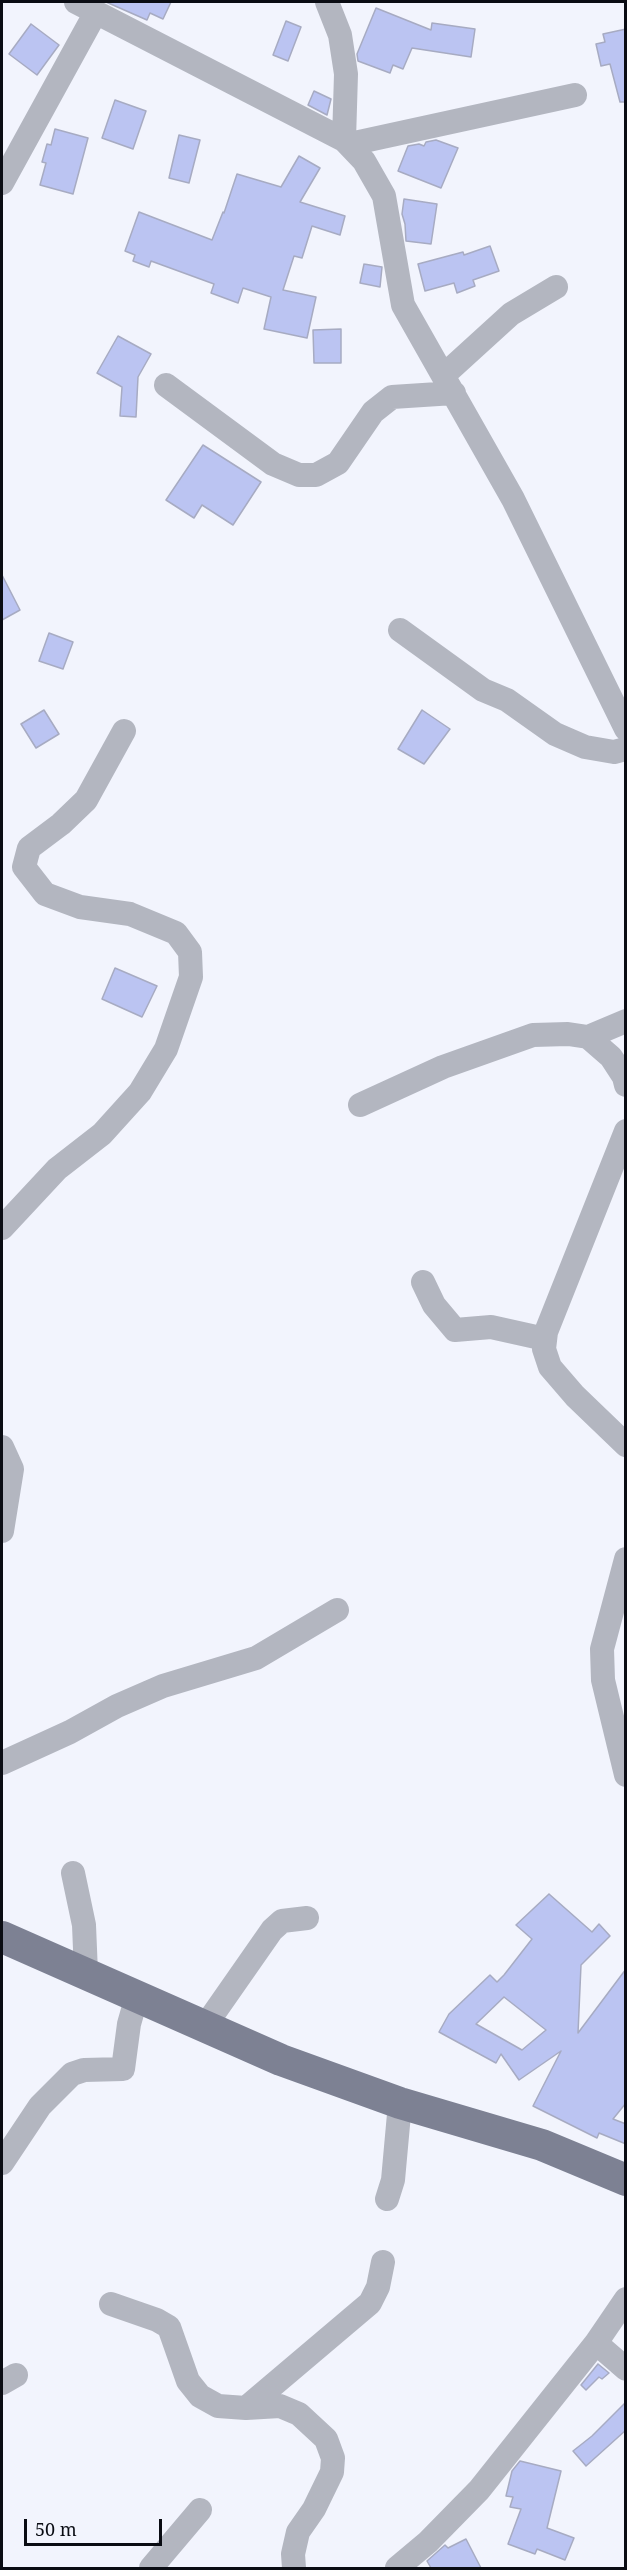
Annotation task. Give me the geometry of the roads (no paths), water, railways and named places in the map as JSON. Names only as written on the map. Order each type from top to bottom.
[{"type":"main road","points":[[2,1937],[281,2060],[400,2103],[542,2145],[626,2180]]},
{"type":"street","points":[[327,2],[340,35],[346,74],[347,142]]},
{"type":"street","points":[[2,183],[86,7],[347,142],[364,161],[384,196],[403,305],[513,499],[626,729]]},
{"type":"street","points":[[347,142],[575,95]]},
{"type":"street","points":[[166,385],[273,464],[299,475],[316,474],[338,463],[373,412],[392,397],[449,384],[511,314],[556,287]]},
{"type":"street","points":[[400,630],[483,690],[507,700],[555,734],[585,747],[614,752],[626,749]]},
{"type":"street","points":[[2,1228],[57,1169],[102,1134],[140,1092],[166,1049],[191,977],[190,951],[176,933],[130,914],[80,907],[45,894],[24,867],[28,848],[61,824],[86,800],[124,731]]},
{"type":"street","points":[[360,1105],[453,1064],[533,1035],[568,1034],[588,1037],[626,1021]]},
{"type":"street","points":[[588,1037],[611,1057],[624,1077],[626,1085]]},
{"type":"street","points":[[626,1131],[545,1339],[544,1349],[550,1367],[575,1396],[626,1445]]},
{"type":"street","points":[[423,1282],[434,1305],[455,1330],[491,1327],[545,1339]]},
{"type":"street","points":[[2,1447],[12,1469],[2,1531]]},
{"type":"street","points":[[626,1559],[602,1648],[603,1680],[626,1775]]},
{"type":"street","points":[[2,1763],[70,1732],[117,1706],[163,1686],[256,1658],[337,1610]]},
{"type":"street","points":[[73,1873],[84,1925],[87,1973]]},
{"type":"street","points":[[206,2026],[272,1930],[282,1921],[307,1918]]},
{"type":"street","points":[[2,2163],[39,2106],[72,2074],[84,2070],[123,2069],[129,2024],[137,1996]]},
{"type":"street","points":[[387,2199],[393,2180],[400,2103]]},
{"type":"street","points":[[246,2408],[370,2302],[378,2287],[383,2262]]},
{"type":"street","points":[[397,2568],[428,2542],[479,2490],[596,2343],[626,2299]]},
{"type":"street","points":[[111,2304],[157,2320],[169,2327],[188,2380],[200,2396],[218,2406],[246,2408],[280,2406],[299,2414],[326,2439],[333,2457],[332,2472],[325,2489],[298,2532],[293,2554],[294,2568]]},
{"type":"street","points":[[596,2343],[626,2369]]},
{"type":"street","points":[[151,2568],[200,2510]]}]
